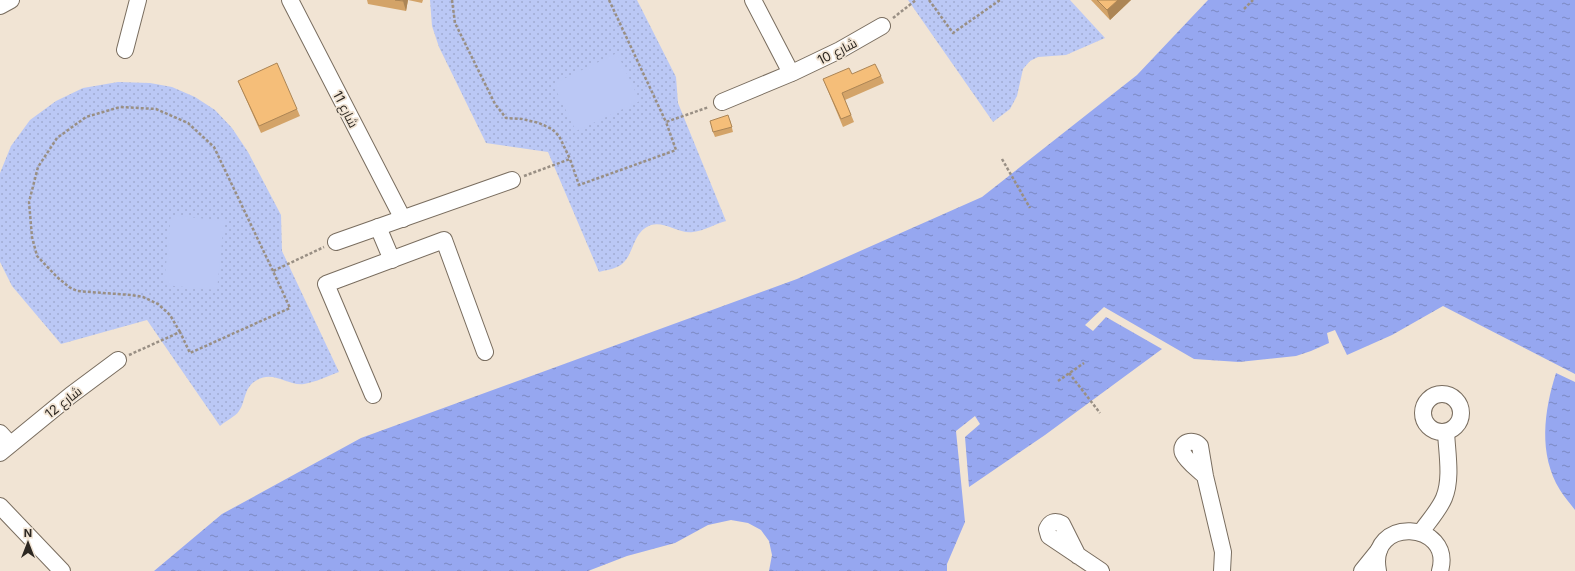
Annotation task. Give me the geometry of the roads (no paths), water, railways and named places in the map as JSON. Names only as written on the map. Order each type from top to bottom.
[{"type":"street","points":[[0,6],[11,0]]},
{"type":"street","points":[[125,50],[138,0]]},
{"type":"street","name":"شارع 11","points":[[290,0],[403,219]]},
{"type":"street","points":[[753,0],[791,73]]},
{"type":"street","name":"شارع 10","points":[[722,102],[791,73],[840,50],[882,26]]},
{"type":"street","points":[[336,242],[512,180]]},
{"type":"street","points":[[378,227],[392,260]]},
{"type":"street","points":[[373,395],[326,284],[444,240],[485,352]]},
{"type":"street","name":"شارع 12","points":[[3,444],[118,360]]},
{"type":"street","points":[[1421,532],[1444,500],[1448,475],[1446,432]]},
{"type":"street","points":[[1205,476],[1223,552],[1222,571],[1215,571]]},
{"type":"street","points":[[0,506],[62,571]]},
{"type":"street","points":[[1362,571],[1387,538],[1400,531],[1407,530],[1421,532],[1433,540],[1442,560],[1440,571]]},
{"type":"street","points":[[1378,571],[1377,557],[1379,550]]},
{"type":"street","points":[[1078,556],[1102,571]]},
{"type":"water","points":[[1208,0],[1575,0],[1575,374],[1443,306],[1392,335],[1347,355],[1335,330],[1327,333],[1329,343],[1296,356],[1239,362],[1194,359],[1104,307],[1085,325],[1093,331],[1106,317],[1162,349],[1045,435],[969,487],[965,437],[980,424],[975,416],[956,431],[965,522],[947,564],[947,571],[769,571],[772,555],[769,541],[761,530],[748,523],[731,520],[708,525],[675,543],[627,556],[588,571],[154,571],[222,514],[361,438],[797,279],[982,197],[1137,75]]},
{"type":"water","points":[[1556,373],[1575,382],[1575,510],[1562,493],[1553,476],[1548,462],[1545,432],[1546,417],[1548,402]]}]
